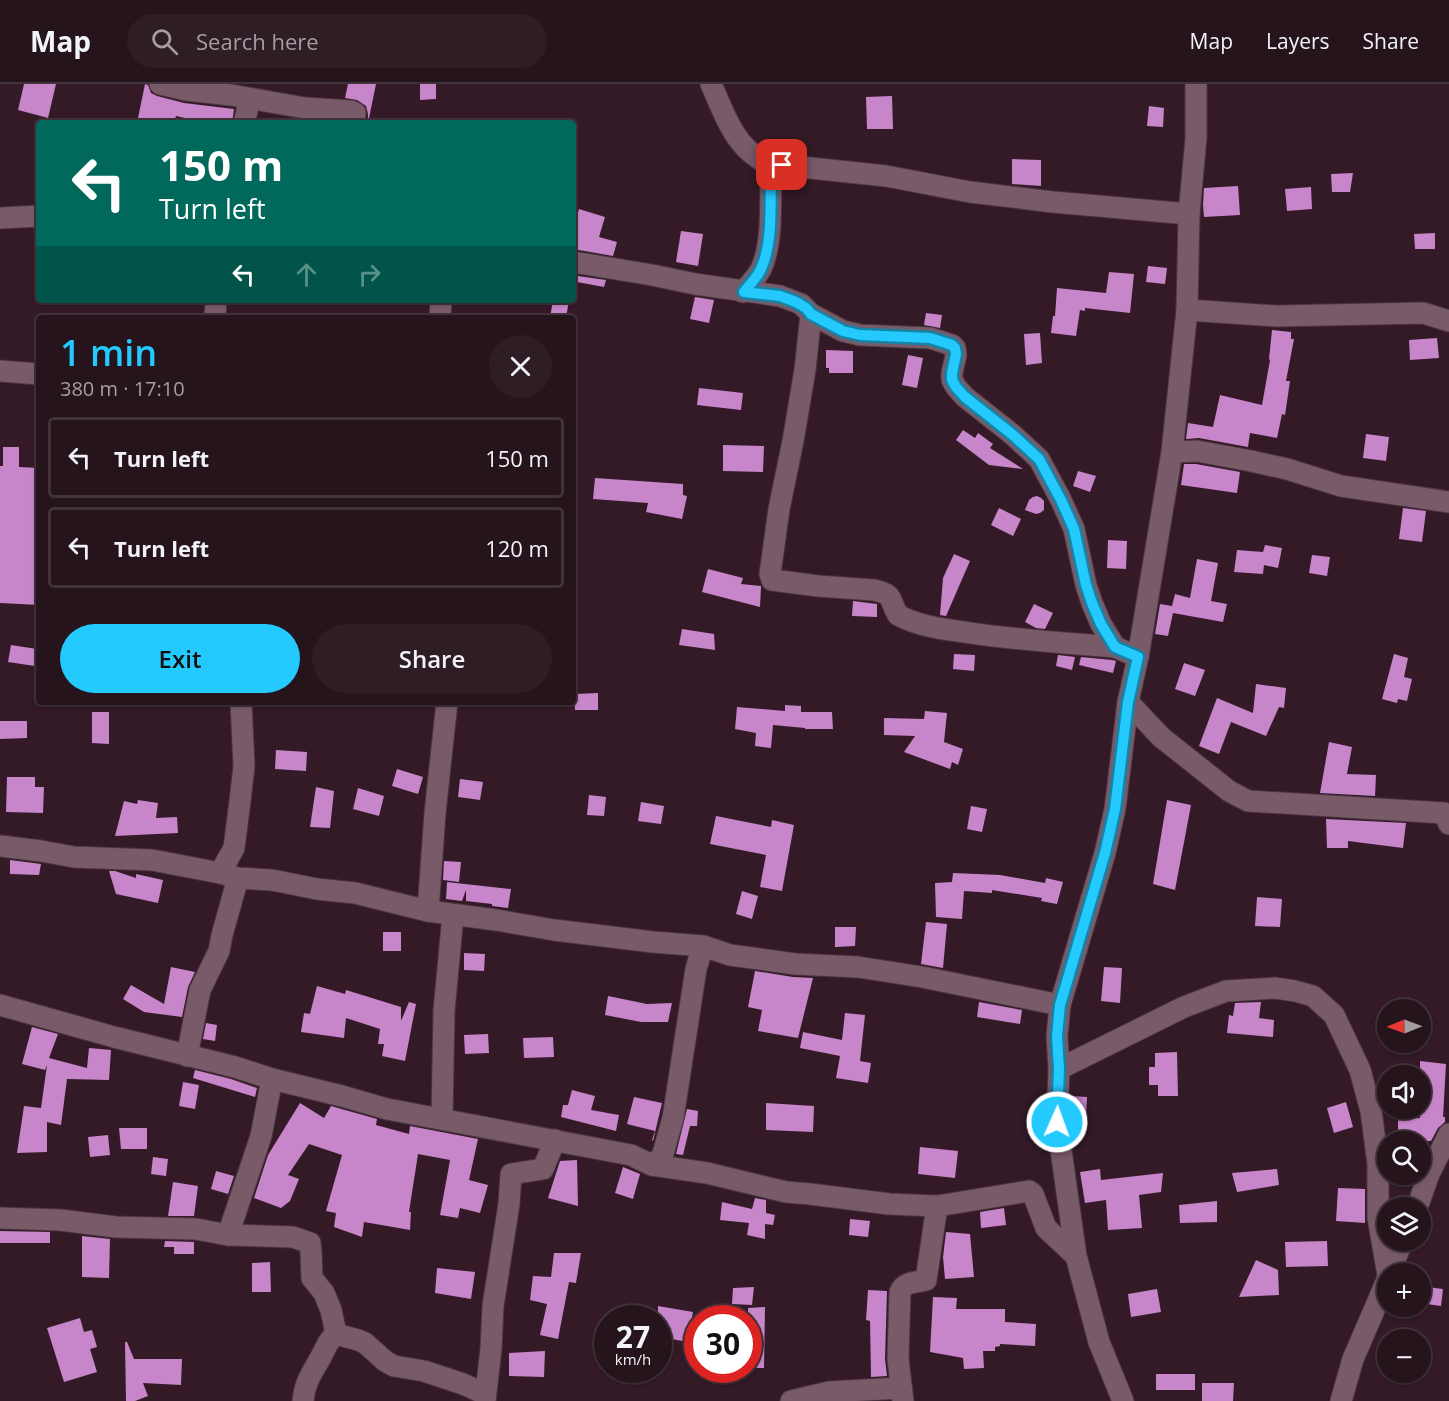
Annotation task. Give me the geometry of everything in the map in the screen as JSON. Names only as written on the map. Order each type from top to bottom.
[{"type":"street","points":[[160,84],[186,90],[238,93],[305,108],[351,111],[355,112],[354,120]]},
{"type":"street","points":[[711,84],[736,136],[745,148],[776,169]]},
{"type":"street","points":[[1124,1401],[1099,1342],[1076,1256],[1057,1122],[1059,1069],[1057,1036],[1060,1005],[1113,820],[1128,702],[1138,657],[1172,452],[1187,310],[1188,214],[1196,138],[1196,84]]},
{"type":"street","points":[[238,93],[243,120]]},
{"type":"street","points":[[744,292],[760,271],[765,258],[769,239],[771,177],[782,165],[875,174],[982,194],[1188,214]]},
{"type":"street","points":[[0,218],[36,216]]},
{"type":"street","points":[[576,263],[744,292],[780,296],[796,302],[811,314],[843,331],[860,335],[930,338],[946,342],[955,348],[952,380],[956,387],[1039,459],[1061,500],[1074,529],[1092,603],[1115,647]]},
{"type":"street","points":[[1187,310],[1277,316],[1423,313],[1449,321]]},
{"type":"street","points":[[811,314],[805,370],[779,509],[770,574],[772,580],[882,591],[891,598],[898,615],[907,621],[926,626],[1000,637],[1115,647],[1138,657]]},
{"type":"street","points":[[0,371],[36,374]]},
{"type":"street","points":[[1172,452],[1197,451],[1287,469],[1341,486],[1449,502]]},
{"type":"street","points":[[1128,702],[1161,737],[1229,791],[1248,801],[1444,813],[1449,824]]},
{"type":"street","points":[[187,1056],[200,990],[219,951],[222,935],[244,766],[241,705]]},
{"type":"street","points":[[428,911],[435,813],[447,705]]},
{"type":"street","points":[[0,846],[74,857],[152,860],[229,876],[355,893],[453,915],[554,930],[703,946],[730,955],[784,963],[858,967],[922,977],[1060,1005]]},
{"type":"street","points":[[442,1119],[444,1011],[453,915]]},
{"type":"street","points":[[652,1165],[662,1157],[673,1118],[694,978],[703,946]]},
{"type":"street","points":[[1059,1069],[1184,1007],[1226,991],[1275,988],[1313,996],[1334,1015],[1360,1070],[1371,1111],[1378,1164],[1378,1218],[1386,1263]]},
{"type":"street","points":[[0,1005],[114,1038],[235,1067],[387,1109],[631,1155],[652,1165],[707,1173],[786,1192],[889,1204],[937,1206],[1029,1191],[1033,1194],[1046,1228],[1076,1256]]},
{"type":"street","points":[[228,1235],[261,1136],[272,1079]]},
{"type":"street","points":[[336,1334],[365,1343],[394,1366],[424,1371],[463,1384],[485,1397],[493,1306],[509,1204],[511,1174],[543,1169],[555,1140]]},
{"type":"street","points":[[1421,1197],[1429,1174],[1447,1144]]},
{"type":"street","points":[[791,1401],[829,1392],[902,1395],[898,1359],[900,1292],[907,1283],[926,1280],[937,1206]]},
{"type":"street","points":[[0,1218],[60,1220],[116,1227],[196,1229],[228,1235],[293,1237],[310,1243],[312,1278],[324,1293],[331,1310],[336,1334]]},
{"type":"street","points":[[1341,1401],[1353,1359],[1377,1302]]},
{"type":"street","points":[[303,1401],[309,1377],[327,1342],[336,1334]]},
{"type":"building","points":[[24,84],[56,84],[48,118],[18,110]]},
{"type":"building","points":[[145,84],[148,85],[151,93],[157,96],[184,103],[234,109],[232,120],[194,120],[176,116],[175,120],[138,120]]},
{"type":"building","points":[[348,84],[376,84],[369,120],[366,106],[357,100],[345,98]]},
{"type":"building","points":[[420,84],[436,84],[436,99],[420,100]]},
{"type":"building","points":[[892,96],[893,129],[867,129],[866,97]]},
{"type":"building","points":[[1149,106],[1164,108],[1163,127],[1147,126]]},
{"type":"building","points":[[1012,159],[1041,160],[1041,186],[1012,184]]},
{"type":"building","points":[[1353,173],[1350,192],[1332,192],[1331,174]]},
{"type":"building","points":[[1238,186],[1240,215],[1204,217],[1204,188]]},
{"type":"building","points":[[1311,187],[1312,209],[1287,211],[1285,189]]},
{"type":"building","points":[[579,209],[605,217],[599,237],[617,242],[613,256],[576,250],[576,220]]},
{"type":"building","points":[[681,231],[703,234],[698,266],[676,262]]},
{"type":"building","points":[[1435,233],[1435,249],[1415,249],[1414,234]]},
{"type":"building","points":[[1148,266],[1167,268],[1165,284],[1146,282]]},
{"type":"building","points":[[1109,272],[1134,274],[1130,313],[1085,308],[1085,311],[1080,310],[1076,336],[1051,333],[1057,288],[1106,293]]},
{"type":"building","points":[[578,276],[606,280],[604,287],[577,282]]},
{"type":"building","points":[[695,297],[714,300],[709,323],[690,319]]},
{"type":"building","points":[[552,303],[568,303],[566,315],[550,315]]},
{"type":"building","points":[[926,313],[942,315],[940,328],[924,325]]},
{"type":"building","points":[[1272,330],[1291,332],[1291,339],[1294,339],[1286,381],[1290,381],[1285,415],[1282,414],[1277,438],[1250,433],[1248,447],[1199,438],[1186,439],[1188,423],[1213,427],[1220,395],[1262,405],[1270,360]]},
{"type":"building","points":[[1040,333],[1042,363],[1026,365],[1024,334]]},
{"type":"building","points":[[1437,338],[1439,358],[1410,360],[1409,340]]},
{"type":"building","points":[[826,350],[853,351],[853,373],[829,373],[829,368],[826,368]]},
{"type":"building","points":[[908,355],[923,358],[917,388],[902,385]]},
{"type":"building","points":[[699,388],[743,393],[741,410],[697,405]]},
{"type":"building","points":[[963,430],[975,438],[978,433],[993,444],[990,448],[1023,469],[989,465],[956,440]]},
{"type":"building","points":[[1366,434],[1389,437],[1386,461],[1363,458]]},
{"type":"building","points":[[723,445],[764,446],[763,472],[723,471]]},
{"type":"building","points":[[3,447],[19,447],[19,467],[36,468],[36,605],[0,603],[0,466],[3,466]]},
{"type":"building","points":[[1184,464],[1240,472],[1237,493],[1181,485]]},
{"type":"building","points":[[1078,471],[1096,476],[1090,492],[1073,486]]},
{"type":"building","points":[[595,478],[683,484],[683,495],[687,496],[682,519],[646,512],[648,503],[593,499]]},
{"type":"building","points":[[1037,496],[1044,501],[1044,510],[1036,514],[1025,510],[1029,500]]},
{"type":"building","points":[[999,508],[1021,519],[1013,536],[991,525]]},
{"type":"building","points":[[1403,508],[1426,511],[1422,542],[1399,539]]},
{"type":"building","points":[[1108,540],[1127,541],[1126,569],[1107,568]]},
{"type":"building","points":[[1265,545],[1282,548],[1278,568],[1264,565],[1263,574],[1234,572],[1237,550],[1263,552]]},
{"type":"building","points":[[954,554],[970,561],[946,616],[940,615],[943,578]]},
{"type":"building","points":[[1312,555],[1330,557],[1327,576],[1309,573]]},
{"type":"building","points":[[1197,559],[1218,563],[1211,601],[1227,604],[1223,622],[1173,613],[1168,636],[1155,634],[1160,604],[1172,606],[1175,594],[1190,598]]},
{"type":"building","points":[[708,569],[743,578],[741,584],[761,586],[760,607],[702,592]]},
{"type":"building","points":[[853,601],[877,604],[877,617],[852,616]]},
{"type":"building","points":[[1034,604],[1053,613],[1045,629],[1036,628],[1025,622]]},
{"type":"building","points":[[682,629],[714,634],[715,650],[679,645]]},
{"type":"building","points":[[11,645],[36,649],[35,666],[8,662]]},
{"type":"building","points":[[954,654],[975,655],[974,671],[953,669]]},
{"type":"building","points":[[1394,654],[1408,658],[1404,677],[1412,679],[1407,701],[1398,699],[1397,703],[1382,699]]},
{"type":"building","points":[[1058,655],[1075,657],[1072,670],[1056,666]]},
{"type":"building","points":[[1081,657],[1116,661],[1113,673],[1079,665]]},
{"type":"building","points":[[1184,663],[1205,670],[1195,696],[1175,689]]},
{"type":"building","points":[[1256,684],[1286,688],[1284,708],[1279,707],[1266,736],[1231,722],[1219,754],[1199,746],[1217,698],[1253,713]]},
{"type":"building","points":[[598,693],[598,710],[575,710],[576,694]]},
{"type":"building","points":[[785,705],[801,706],[801,712],[832,712],[833,729],[805,729],[773,725],[771,748],[755,746],[756,733],[735,729],[737,707],[785,711]]},
{"type":"building","points":[[925,711],[947,713],[944,742],[963,749],[958,765],[952,762],[950,769],[904,752],[915,736],[884,735],[884,718],[924,719]]},
{"type":"building","points":[[92,712],[109,712],[109,744],[92,743]]},
{"type":"building","points":[[0,721],[27,721],[27,738],[0,739]]},
{"type":"building","points":[[1329,742],[1352,747],[1347,774],[1376,775],[1375,796],[1320,793]]},
{"type":"building","points":[[276,750],[307,752],[306,771],[275,769]]},
{"type":"building","points":[[397,769],[423,777],[418,794],[392,786]]},
{"type":"building","points":[[7,777],[35,777],[35,787],[44,787],[43,813],[6,812]]},
{"type":"building","points":[[460,779],[483,782],[480,800],[458,797]]},
{"type":"building","points":[[316,787],[334,791],[330,828],[310,827]]},
{"type":"building","points":[[358,788],[384,796],[379,816],[353,809]]},
{"type":"building","points":[[589,795],[606,797],[604,816],[587,815]]},
{"type":"building","points":[[138,800],[158,803],[156,818],[177,817],[178,833],[115,836],[124,801],[137,804]]},
{"type":"building","points":[[1167,800],[1191,805],[1175,890],[1153,884]]},
{"type":"building","points":[[641,802],[664,806],[661,824],[638,821]]},
{"type":"building","points":[[971,806],[987,809],[982,832],[967,829]]},
{"type":"building","points":[[716,816],[771,827],[772,820],[794,825],[782,891],[760,887],[766,855],[710,844]]},
{"type":"building","points":[[1326,819],[1406,823],[1403,848],[1348,841],[1348,848],[1327,848]]},
{"type":"building","points":[[10,860],[41,864],[39,875],[10,874]]},
{"type":"building","points":[[444,861],[461,862],[459,882],[443,880]]},
{"type":"building","points":[[109,871],[136,878],[136,874],[163,880],[158,903],[116,894]]},
{"type":"building","points":[[953,873],[1000,875],[1045,883],[1046,878],[1063,882],[1057,904],[1041,901],[1042,898],[992,890],[992,893],[964,891],[962,919],[936,917],[935,883],[952,882]]},
{"type":"building","points":[[447,882],[511,889],[508,908],[466,901],[466,890],[462,901],[446,899]]},
{"type":"building","points":[[742,891],[758,896],[752,919],[736,914]]},
{"type":"building","points":[[1257,897],[1282,899],[1280,927],[1255,926]]},
{"type":"building","points":[[926,922],[947,924],[943,968],[921,964]]},
{"type":"building","points":[[835,927],[856,927],[855,946],[835,947]]},
{"type":"building","points":[[383,932],[401,932],[401,951],[383,951]]},
{"type":"building","points":[[464,953],[485,954],[484,971],[464,970]]},
{"type":"building","points":[[171,967],[195,972],[188,987],[182,1017],[144,1012],[123,999],[131,985],[164,1004]]},
{"type":"building","points":[[1104,967],[1122,968],[1120,1003],[1101,1001]]},
{"type":"building","points":[[755,971],[813,978],[798,1038],[758,1031],[762,1010],[748,1007]]},
{"type":"building","points":[[317,986],[345,994],[346,990],[401,1007],[401,1021],[409,1002],[416,1004],[405,1061],[382,1056],[384,1044],[378,1044],[380,1029],[346,1018],[344,1038],[301,1032],[304,1013],[310,1014]]},
{"type":"building","points":[[608,996],[647,1004],[672,1003],[668,1022],[641,1022],[605,1015]]},
{"type":"building","points":[[979,1002],[1022,1010],[1020,1024],[977,1017]]},
{"type":"building","points":[[1261,1002],[1259,1018],[1274,1020],[1273,1037],[1227,1033],[1229,1015],[1233,1016],[1235,1003]]},
{"type":"building","points":[[845,1013],[865,1015],[860,1061],[871,1063],[868,1083],[836,1078],[840,1056],[800,1048],[803,1032],[842,1040]]},
{"type":"building","points":[[206,1023],[217,1025],[215,1041],[203,1039]]},
{"type":"building","points":[[32,1027],[58,1034],[49,1058],[87,1068],[89,1048],[111,1050],[109,1080],[67,1079],[61,1125],[47,1122],[47,1152],[17,1153],[24,1106],[41,1108],[47,1065],[45,1070],[22,1064]]},
{"type":"building","points":[[488,1034],[489,1053],[465,1054],[464,1035]]},
{"type":"building","points":[[553,1037],[554,1057],[524,1058],[523,1038]]},
{"type":"building","points":[[1177,1052],[1178,1096],[1158,1096],[1158,1085],[1149,1085],[1149,1067],[1155,1067],[1155,1053]]},
{"type":"building","points":[[1420,1061],[1446,1064],[1443,1117],[1445,1117],[1445,1122],[1438,1128],[1431,1141],[1431,1131],[1398,1131],[1398,1119],[1431,1119],[1431,1065],[1420,1065]]},
{"type":"building","points":[[195,1070],[257,1088],[255,1097],[193,1078]]},
{"type":"building","points":[[183,1082],[199,1085],[195,1109],[179,1106]]},
{"type":"building","points":[[572,1090],[595,1096],[591,1110],[619,1115],[616,1131],[561,1117],[563,1105],[568,1105]]},
{"type":"building","points":[[1071,1096],[1087,1097],[1086,1118],[1070,1118]]},
{"type":"building","points":[[634,1097],[662,1103],[653,1141],[655,1131],[627,1124]]},
{"type":"building","points":[[1346,1102],[1353,1127],[1334,1133],[1327,1108]]},
{"type":"building","points":[[300,1103],[324,1118],[331,1106],[377,1119],[376,1125],[409,1134],[410,1126],[478,1139],[469,1180],[488,1185],[480,1213],[460,1208],[458,1218],[440,1215],[450,1160],[418,1154],[409,1212],[411,1212],[410,1230],[364,1222],[362,1237],[334,1227],[336,1213],[326,1211],[342,1155],[309,1144],[288,1175],[299,1179],[290,1201],[281,1208],[254,1198],[268,1155]]},
{"type":"building","points":[[766,1103],[814,1106],[813,1132],[766,1130]]},
{"type":"building","points":[[687,1109],[698,1111],[697,1126],[690,1126],[683,1155],[676,1154]]},
{"type":"building","points":[[119,1128],[147,1128],[147,1149],[121,1149]]},
{"type":"building","points":[[108,1135],[110,1155],[90,1157],[88,1137]]},
{"type":"building","points":[[920,1147],[958,1151],[955,1178],[918,1174]]},
{"type":"building","points":[[153,1157],[168,1159],[166,1176],[151,1174]]},
{"type":"building","points":[[577,1160],[578,1206],[548,1198],[560,1161]]},
{"type":"building","points":[[623,1167],[640,1174],[633,1199],[615,1193]]},
{"type":"building","points":[[1100,1169],[1101,1180],[1163,1173],[1161,1192],[1139,1195],[1142,1228],[1108,1230],[1106,1200],[1085,1203],[1080,1172]]},
{"type":"building","points":[[1277,1169],[1279,1185],[1237,1192],[1232,1173]]},
{"type":"building","points":[[216,1171],[234,1176],[228,1194],[211,1189]]},
{"type":"building","points":[[173,1182],[198,1186],[194,1216],[168,1216]]},
{"type":"building","points":[[1338,1188],[1365,1189],[1365,1223],[1336,1221]]},
{"type":"building","points":[[755,1198],[766,1200],[766,1213],[775,1215],[773,1225],[765,1224],[765,1239],[747,1235],[749,1223],[720,1220],[722,1202],[752,1209]]},
{"type":"building","points":[[1217,1201],[1217,1222],[1180,1223],[1179,1205]]},
{"type":"building","points":[[1004,1208],[1006,1225],[981,1228],[980,1212]]},
{"type":"building","points":[[850,1219],[870,1221],[868,1237],[849,1235]]},
{"type":"building","points":[[0,1231],[50,1232],[50,1243],[0,1243]]},
{"type":"building","points":[[946,1232],[970,1234],[974,1277],[945,1279],[943,1257]]},
{"type":"building","points":[[82,1236],[110,1239],[109,1278],[82,1277]]},
{"type":"building","points":[[165,1241],[194,1242],[194,1254],[174,1254],[174,1247],[164,1247]]},
{"type":"building","points":[[1327,1241],[1328,1266],[1286,1267],[1285,1242]]},
{"type":"building","points":[[554,1253],[581,1253],[576,1283],[569,1282],[558,1339],[540,1335],[547,1304],[530,1300],[533,1276],[551,1277]]},
{"type":"building","points":[[1256,1260],[1278,1270],[1279,1295],[1239,1297]]},
{"type":"building","points":[[270,1262],[271,1292],[252,1292],[252,1263]]},
{"type":"building","points":[[437,1268],[475,1272],[471,1299],[435,1293]]},
{"type":"building","points":[[754,1287],[752,1305],[732,1304],[733,1288]]},
{"type":"building","points":[[1431,1287],[1443,1289],[1441,1306],[1431,1305]]},
{"type":"building","points":[[1157,1289],[1161,1312],[1131,1317],[1128,1294]]},
{"type":"building","points":[[868,1290],[887,1291],[885,1359],[887,1376],[871,1377],[870,1321],[866,1320]]},
{"type":"building","points":[[933,1297],[957,1298],[956,1309],[1005,1309],[1005,1322],[1036,1324],[1035,1346],[1000,1344],[995,1347],[995,1351],[983,1351],[984,1368],[964,1369],[963,1358],[930,1352]]},
{"type":"building","points":[[762,1307],[765,1307],[764,1368],[762,1368]]},
{"type":"building","points":[[672,1308],[684,1310],[684,1341],[672,1339]]},
{"type":"building","points":[[80,1318],[84,1332],[92,1330],[97,1347],[90,1349],[97,1372],[64,1382],[47,1328]]},
{"type":"building","points":[[125,1342],[134,1359],[182,1359],[181,1385],[143,1383],[148,1396],[135,1401],[126,1401]]},
{"type":"building","points":[[545,1351],[544,1377],[509,1376],[509,1353]]},
{"type":"building","points":[[1156,1374],[1195,1374],[1195,1390],[1156,1390]]},
{"type":"building","points":[[1202,1383],[1234,1383],[1233,1401],[1202,1401]]},
{"type":"route","points":[[782,165],[771,177],[769,239],[765,258],[760,271],[744,292],[780,296],[796,302],[811,314],[843,331],[860,335],[930,338],[952,345],[956,354],[952,380],[956,387],[1039,459],[1074,529],[1086,585],[1101,624],[1115,647],[1138,657],[1128,702],[1115,809],[1105,853],[1060,1005],[1057,1036],[1059,1069],[1057,1122]]}]
